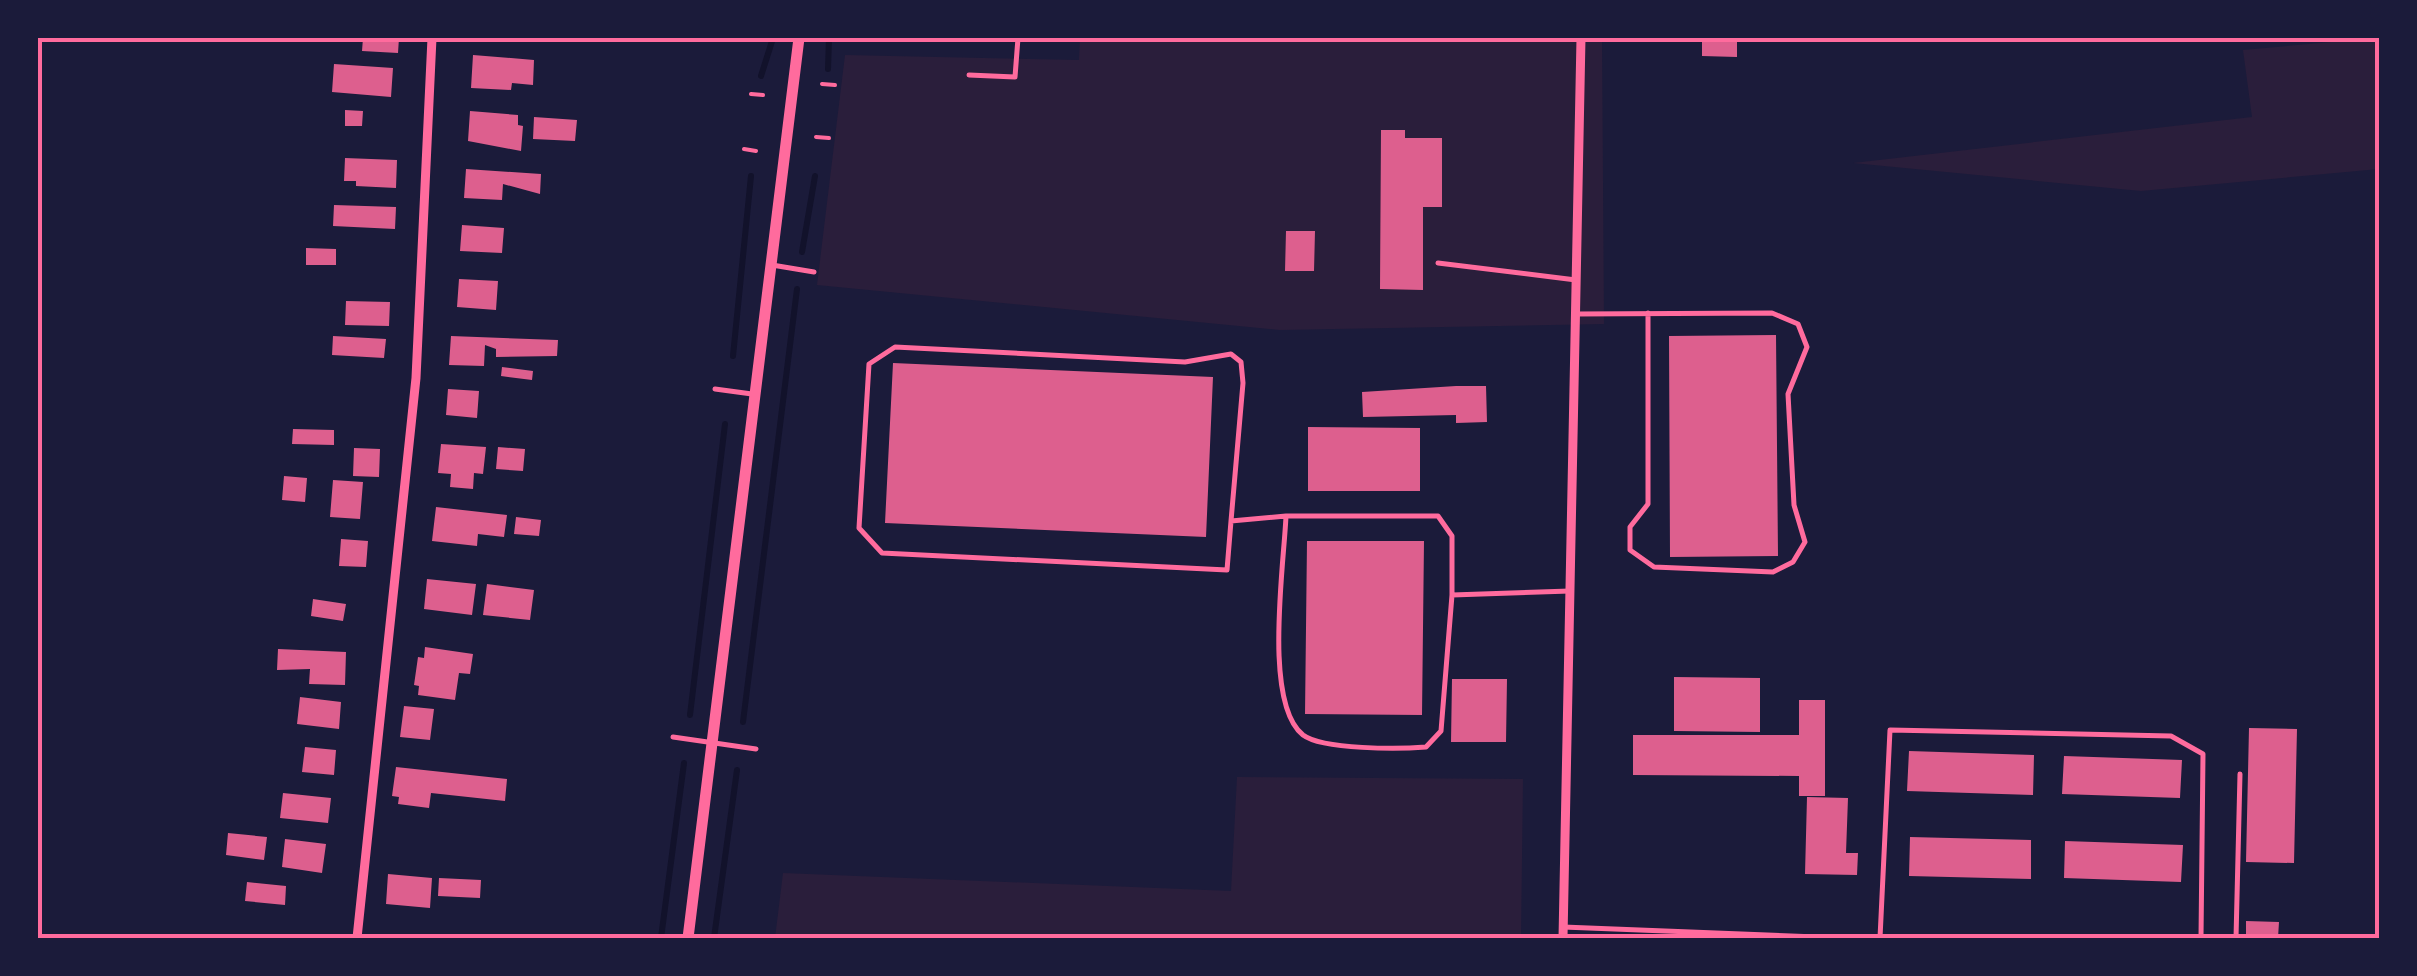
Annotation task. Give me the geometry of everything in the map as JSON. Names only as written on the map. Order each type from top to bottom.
[{"type":"street","points":[[357,938],[416,378],[432,38]]},
{"type":"street","points":[[688,938],[799,38]]},
{"type":"street","points":[[1562,938],[1581,38]]},
{"type":"lane","points":[[969,76],[1015,77],[1018,38]]},
{"type":"lane","points":[[1438,263],[1576,280]]},
{"type":"lane","points":[[772,266],[814,272]]},
{"type":"lane","points":[[1576,314],[1772,313],[1798,324],[1807,347],[1788,394],[1794,505],[1805,542],[1793,562],[1773,572],[1654,567],[1630,550],[1630,527],[1648,504],[1648,314]]},
{"type":"lane","points":[[895,347],[1184,362],[1231,354],[1241,362],[1243,382],[1231,521],[1227,570],[882,554],[859,528],[869,364],[895,347]]},
{"type":"lane","points":[[715,390],[757,395]]},
{"type":"lane","points":[[1231,521],[1286,516],[1438,516],[1452,536],[1452,594],[1441,731],[1426,747],[1389,749],[1306,738],[1287,717],[1279,649],[1286,516]]},
{"type":"lane","points":[[1452,594],[1570,591]]},
{"type":"lane","points":[[1880,938],[1890,730],[2171,736],[2203,754],[2201,938]]},
{"type":"lane","points":[[673,737],[756,749]]},
{"type":"lane","points":[[2236,938],[2240,774]]},
{"type":"lane","points":[[1563,926],[1843,938]]},
{"type":"path","points":[[822,84],[835,85]]},
{"type":"path","points":[[751,94],[763,95]]},
{"type":"path","points":[[816,136],[829,138]]},
{"type":"path","points":[[744,149],[756,151]]},
{"type":"shaded area","points":[[1080,38],[1602,38],[1604,324],[1280,330],[817,285],[845,55],[1079,60]]},
{"type":"shaded area","points":[[2332,38],[2379,38],[2379,169],[2141,191],[1853,163],[2252,117],[2243,50],[2331,42]]},
{"type":"shaded area","points":[[1237,777],[1523,779],[1521,938],[775,938],[783,873],[1231,891]]},
{"type":"building","points":[[363,38],[399,38],[398,53],[362,51]]},
{"type":"building","points":[[1702,38],[1737,38],[1737,57],[1702,56]]},
{"type":"building","points":[[473,55],[534,60],[533,85],[512,83],[511,90],[471,88]]},
{"type":"building","points":[[334,64],[393,68],[391,97],[332,92]]},
{"type":"building","points":[[345,110],[363,111],[362,126],[345,126]]},
{"type":"building","points":[[470,111],[518,115],[518,125],[523,126],[521,151],[468,141]]},
{"type":"building","points":[[534,117],[577,120],[575,141],[533,139]]},
{"type":"building","points":[[1381,130],[1405,130],[1405,138],[1442,138],[1442,207],[1423,207],[1423,290],[1380,289]]},
{"type":"building","points":[[345,158],[397,160],[396,188],[356,186],[356,181],[344,181]]},
{"type":"building","points":[[466,169],[541,174],[540,194],[503,184],[502,200],[464,198]]},
{"type":"building","points":[[334,205],[396,207],[395,229],[333,226]]},
{"type":"building","points":[[462,225],[504,228],[502,253],[460,251]]},
{"type":"building","points":[[1286,231],[1315,231],[1314,271],[1285,271]]},
{"type":"building","points":[[306,248],[336,249],[336,265],[306,265]]},
{"type":"building","points":[[459,279],[498,281],[496,310],[457,307]]},
{"type":"building","points":[[346,301],[390,302],[389,326],[345,325]]},
{"type":"building","points":[[1776,335],[1778,556],[1670,557],[1669,336]]},
{"type":"building","points":[[333,336],[386,339],[384,358],[332,355]]},
{"type":"building","points":[[451,336],[558,340],[557,356],[496,357],[496,349],[485,345],[484,366],[449,365]]},
{"type":"building","points":[[893,363],[1213,377],[1206,537],[885,523]]},
{"type":"building","points":[[502,367],[533,371],[532,380],[501,376]]},
{"type":"building","points":[[1486,386],[1487,422],[1456,423],[1456,415],[1363,417],[1362,392]]},
{"type":"building","points":[[448,389],[479,391],[477,418],[446,415]]},
{"type":"building","points":[[1308,427],[1420,428],[1420,491],[1308,491]]},
{"type":"building","points":[[293,429],[334,430],[334,445],[292,444]]},
{"type":"building","points":[[441,444],[486,447],[483,474],[474,473],[473,489],[450,487],[451,474],[438,473]]},
{"type":"building","points":[[498,447],[525,449],[523,471],[496,469]]},
{"type":"building","points":[[354,448],[380,449],[379,477],[353,476]]},
{"type":"building","points":[[284,476],[307,478],[305,502],[282,500]]},
{"type":"building","points":[[333,480],[363,482],[360,519],[330,517]]},
{"type":"building","points":[[436,507],[507,515],[504,537],[478,534],[477,546],[432,541]]},
{"type":"building","points":[[516,517],[541,520],[539,536],[514,534]]},
{"type":"building","points":[[341,539],[368,541],[366,567],[339,566]]},
{"type":"building","points":[[1307,541],[1424,541],[1422,715],[1305,714]]},
{"type":"building","points":[[427,579],[476,584],[472,615],[424,609]]},
{"type":"building","points":[[487,584],[534,590],[530,620],[483,615]]},
{"type":"building","points":[[313,599],[346,604],[343,621],[311,616]]},
{"type":"building","points":[[425,647],[473,654],[470,674],[459,673],[455,700],[418,695],[419,686],[414,685],[418,657],[424,658]]},
{"type":"building","points":[[278,649],[346,652],[345,685],[309,684],[310,669],[277,670]]},
{"type":"building","points":[[1674,677],[1760,678],[1760,732],[1674,731]]},
{"type":"building","points":[[1452,679],[1507,679],[1506,742],[1451,742]]},
{"type":"building","points":[[300,697],[341,702],[339,729],[297,724]]},
{"type":"building","points":[[1799,700],[1825,700],[1825,796],[1799,796],[1799,776],[1633,775],[1633,735],[1799,735]]},
{"type":"building","points":[[404,706],[434,709],[430,740],[400,737]]},
{"type":"building","points":[[2249,728],[2297,729],[2294,863],[2246,862]]},
{"type":"building","points":[[305,747],[336,750],[334,775],[302,772]]},
{"type":"building","points":[[1909,751],[2034,755],[2033,795],[1907,791]]},
{"type":"building","points":[[2064,756],[2182,760],[2180,798],[2062,794]]},
{"type":"building","points":[[396,767],[507,779],[505,801],[431,793],[429,808],[398,804],[399,797],[392,796]]},
{"type":"building","points":[[283,793],[331,798],[328,823],[280,818]]},
{"type":"building","points":[[1807,797],[1848,798],[1846,853],[1858,853],[1857,875],[1805,874]]},
{"type":"building","points":[[228,833],[267,837],[264,860],[226,855]]},
{"type":"building","points":[[1910,837],[2031,840],[2031,879],[1909,876]]},
{"type":"building","points":[[285,839],[326,844],[322,873],[282,867]]},
{"type":"building","points":[[2065,841],[2183,845],[2181,882],[2064,878]]},
{"type":"building","points":[[388,874],[432,878],[430,908],[386,904]]},
{"type":"building","points":[[439,878],[481,880],[480,898],[438,896]]},
{"type":"building","points":[[247,882],[286,886],[285,905],[245,901]]},
{"type":"building","points":[[2246,921],[2279,922],[2278,938],[2246,938]]},
{"type":"waterway","points":[[761,76],[773,38]]},
{"type":"waterway","points":[[828,69],[829,38]]},
{"type":"waterway","points":[[733,356],[751,176]]},
{"type":"waterway","points":[[802,252],[815,176]]},
{"type":"waterway","points":[[743,722],[797,289]]},
{"type":"waterway","points":[[690,715],[725,424]]},
{"type":"waterway","points":[[661,938],[684,763]]},
{"type":"waterway","points":[[714,938],[737,770]]}]
